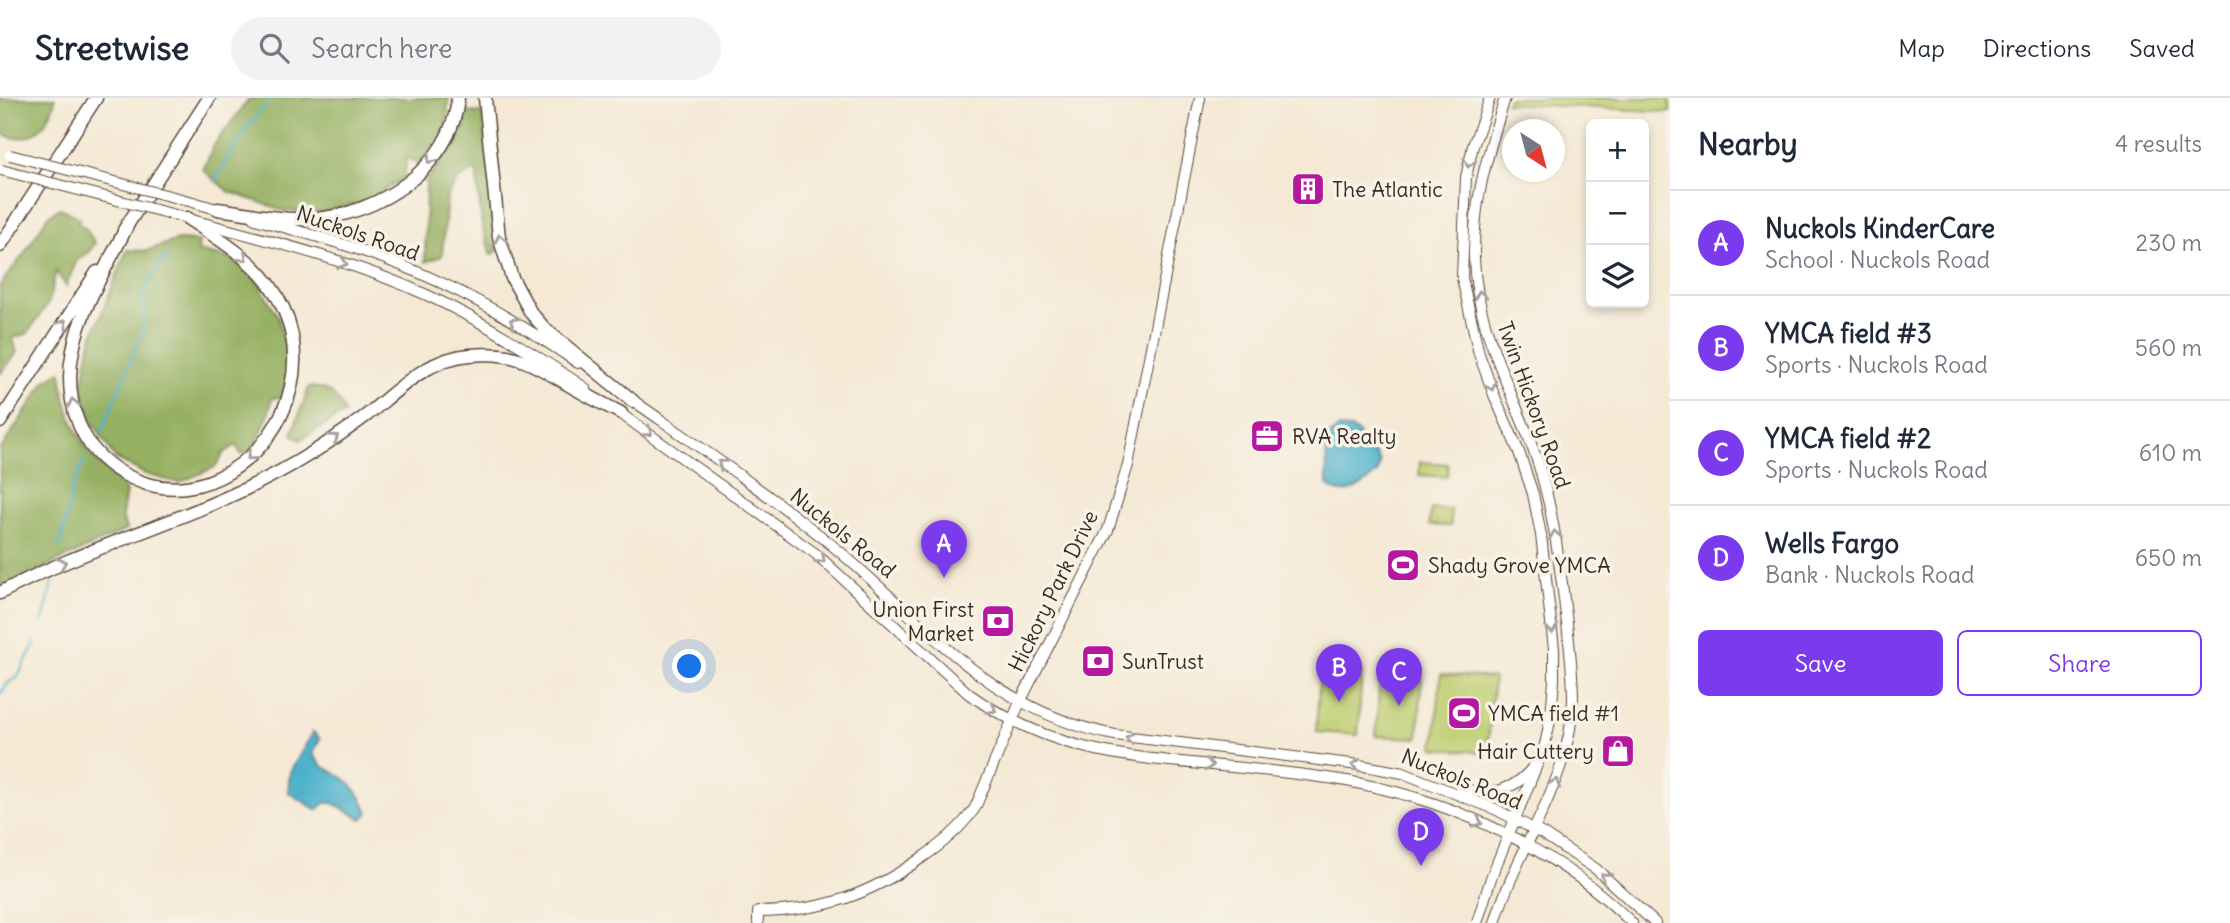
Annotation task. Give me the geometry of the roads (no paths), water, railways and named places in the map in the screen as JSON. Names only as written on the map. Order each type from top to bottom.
[{"type":"highway","points":[[0,422],[211,98]]},
{"type":"highway","points":[[218,209],[275,218],[313,219],[338,215],[371,204],[411,179],[434,157],[449,134],[458,98]]},
{"type":"highway","points":[[485,98],[499,237],[503,255],[520,295],[546,330],[632,401]]},
{"type":"highway","points":[[1,244],[95,99]]},
{"type":"highway","points":[[128,224],[77,329],[70,381],[74,407],[90,443],[116,470],[152,485],[190,486],[218,478],[240,465],[260,448],[284,410],[294,365],[289,324],[270,285],[239,252],[185,218]]},
{"type":"highway","points":[[0,593],[62,563],[201,510],[260,484],[331,441],[418,373],[445,359],[490,354],[524,359],[621,413]]},
{"type":"main road","name":"Hickory Park Drive","points":[[758,917],[818,907],[853,897],[886,881],[931,852],[956,831],[975,808],[1020,702],[1108,530],[1128,465],[1200,98]]},
{"type":"main road","name":"Twin Hickory Road","points":[[1477,923],[1489,885],[1545,745],[1553,700],[1554,649],[1541,535],[1533,494],[1479,354],[1462,278],[1466,177],[1473,146],[1490,98]]},
{"type":"main road","points":[[1498,98],[1499,115]]},
{"type":"main road","name":"Twin Hickory Road","points":[[1495,923],[1503,895],[1555,783],[1566,745],[1573,702],[1572,659],[1555,528],[1545,485],[1483,318],[1474,260],[1480,180],[1505,98]]},
{"type":"main road","name":"Nuckols Road","points":[[4,152],[364,251],[442,283],[529,331],[632,401],[825,540],[966,666],[1020,702],[1057,719],[1106,734],[1359,765],[1403,773],[1459,793],[1534,829],[1596,869],[1655,923]]},
{"type":"main road","name":"Nuckols Road","points":[[1,170],[347,264],[428,296],[514,342],[621,413],[795,538],[841,576],[954,682],[1012,720],[1058,741],[1112,754],[1322,777],[1393,791],[1449,809],[1526,845],[1586,884],[1632,923]]},
{"type":"main road","points":[[1403,773],[1444,781],[1476,792],[1496,792],[1513,786],[1528,774],[1545,745]]},
{"type":"water","points":[[1338,428],[1357,432],[1365,446],[1380,462],[1378,472],[1354,490],[1347,492],[1333,490],[1327,485],[1326,439]]},
{"type":"water","points":[[313,732],[320,739],[313,753],[322,766],[347,781],[358,792],[368,814],[362,819],[333,803],[325,803],[317,810],[288,792],[290,772]]},
{"type":"waterway","points":[[214,181],[249,125],[271,98]]},
{"type":"waterway","points":[[101,433],[143,330],[143,292],[167,254]]},
{"type":"waterway","points":[[60,547],[73,486],[84,460]]},
{"type":"waterway","points":[[43,621],[53,581]]},
{"type":"waterway","points":[[0,694],[9,682],[17,678],[35,643]]},
{"type":"place","name":"The Atlantic","points":[[1308,189]]},
{"type":"place","name":"RVA Realty","points":[[1267,436]]},
{"type":"place","name":"Shady Grove YMCA","points":[[1403,565]]},
{"type":"place","name":"Nuckols KinderCare","points":[[944,578]]},
{"type":"place","name":"Union First Market","points":[[998,621]]},
{"type":"place","name":"SunTrust","points":[[1098,661]]},
{"type":"place","name":"YMCA field #3","points":[[1339,702]]},
{"type":"place","name":"YMCA field #2","points":[[1399,706]]},
{"type":"place","name":"YMCA field #1","points":[[1464,713]]},
{"type":"place","name":"Hair Cuttery","points":[[1618,751]]},
{"type":"place","name":"Wells Fargo","points":[[1421,866]]}]
